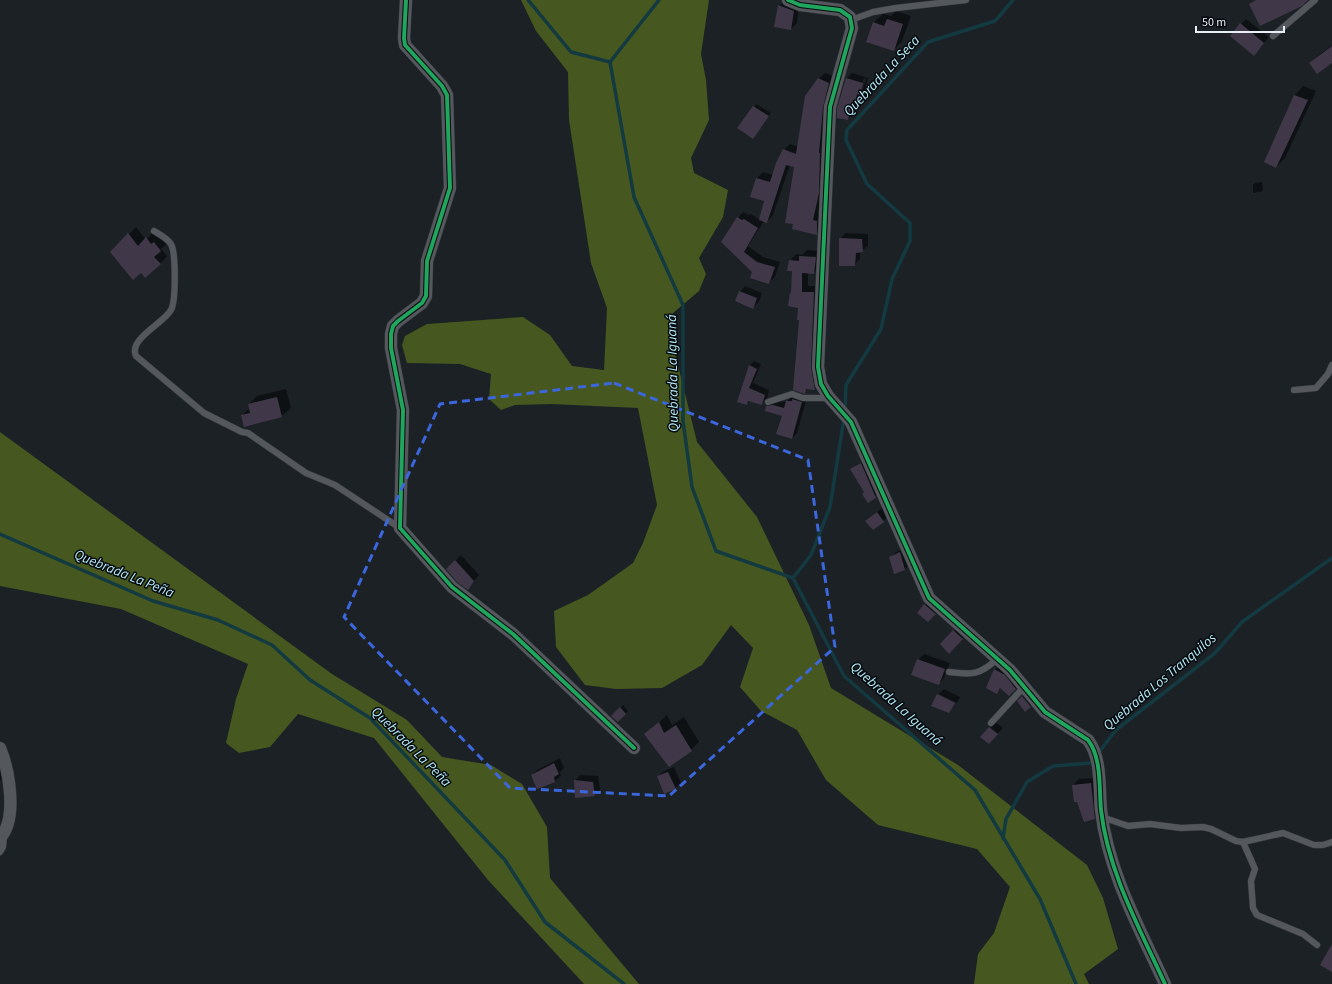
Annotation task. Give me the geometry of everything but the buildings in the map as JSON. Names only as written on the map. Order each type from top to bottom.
[{"type":"street","points":[[406,0],[405,45],[442,86],[447,95],[450,188],[427,261],[426,296],[422,303],[393,326],[391,334],[391,348],[403,410],[400,528],[452,587],[512,634],[634,748]]},
{"type":"street","points":[[788,0],[800,5],[840,10],[845,12],[851,20],[852,28],[830,107],[818,367],[821,384],[829,398],[851,422],[926,594],[997,659],[1024,687],[1045,712],[1088,740],[1092,745],[1096,759],[1102,817],[1114,866],[1125,896],[1165,984]]},
{"type":"street","points":[[0,748],[6,762],[9,781],[9,816],[2,835]]},
{"type":"lane","points":[[851,20],[873,12],[966,0]]},
{"type":"lane","points":[[1273,36],[1315,0]]},
{"type":"lane","points":[[154,231],[168,240],[173,250],[174,303],[166,317],[136,343],[134,351],[136,356],[204,413],[242,432],[248,433],[306,473],[335,485],[400,528]]},
{"type":"lane","points":[[1294,390],[1316,388],[1328,374],[1332,365]]},
{"type":"lane","points":[[768,402],[792,394],[803,398],[829,398]]},
{"type":"lane","points":[[949,672],[968,675],[986,669],[997,659]]},
{"type":"lane","points":[[991,723],[1024,687]]},
{"type":"lane","points":[[1102,817],[1128,826],[1157,824],[1181,828],[1203,827],[1243,842],[1283,832],[1314,845],[1330,844]]},
{"type":"lane","points":[[0,852],[3,847],[2,835]]},
{"type":"lane","points":[[1243,842],[1254,869],[1251,881],[1253,908],[1257,915],[1303,934],[1317,945]]},
{"type":"highlighted area","points":[[614,383],[808,460],[835,647],[669,796],[510,788],[344,617],[440,404]]},
{"type":"green space","points":[[521,0],[709,0],[701,54],[706,80],[709,120],[691,158],[694,173],[728,190],[723,217],[699,258],[706,274],[699,291],[673,313],[674,349],[697,442],[757,517],[809,625],[831,688],[958,765],[1087,865],[1103,898],[1118,949],[1084,974],[1089,984],[974,984],[978,954],[994,933],[1010,887],[977,849],[878,825],[826,780],[797,730],[761,711],[740,687],[753,648],[731,625],[702,665],[662,688],[616,689],[585,685],[556,647],[554,611],[588,595],[633,563],[643,543],[657,505],[638,408],[551,404],[515,405],[501,410],[489,399],[491,374],[460,364],[407,363],[402,345],[405,336],[427,324],[523,317],[550,335],[572,366],[604,370],[607,308],[591,263],[569,120],[568,72],[536,31]]},
{"type":"green space","points":[[0,432],[332,674],[407,720],[442,757],[491,765],[522,784],[547,827],[550,878],[639,984],[584,984],[488,880],[374,738],[298,714],[270,747],[239,753],[226,743],[236,699],[248,664],[121,609],[0,586]]},
{"type":"waterway","name":"Quebrada La Iguaná","points":[[528,0],[571,52],[610,62],[634,197],[683,305],[683,421],[692,487],[716,551],[793,578],[844,676],[975,790],[1040,899],[1076,984]]},
{"type":"waterway","points":[[610,62],[659,0]]},
{"type":"waterway","name":"Quebrada La Seca","points":[[845,410],[846,385],[881,329],[892,279],[910,241],[910,223],[867,184],[846,140],[847,130],[928,42],[995,21],[1013,0]]},
{"type":"waterway","name":"Quebrada La Seca","points":[[793,578],[811,555],[830,507],[844,418]]},
{"type":"waterway","name":"Quebrada La Peña","points":[[0,534],[153,601],[218,620],[272,645],[310,680],[370,718],[505,860],[545,922],[624,984]]},
{"type":"waterway","name":"Quebrada Los Tranquilos","points":[[1099,752],[1116,730],[1215,653],[1242,622],[1332,558]]},
{"type":"waterway","name":"Quebrada Los Tranquilos","points":[[1003,838],[1006,819],[1027,782],[1053,766],[1091,763]]},
{"type":"cycle path","points":[[406,0],[405,45],[442,86],[447,95],[450,188],[427,261],[426,296],[422,303],[393,326],[391,334],[391,348],[403,410],[400,528],[452,587],[513,634],[634,748]]},
{"type":"cycle path","points":[[788,0],[800,5],[840,10],[850,17],[852,28],[830,107],[818,367],[821,384],[828,396],[851,422],[929,598],[1010,670],[1045,712],[1088,740],[1096,756],[1098,765],[1101,810],[1110,856],[1126,900],[1165,984]]}]
